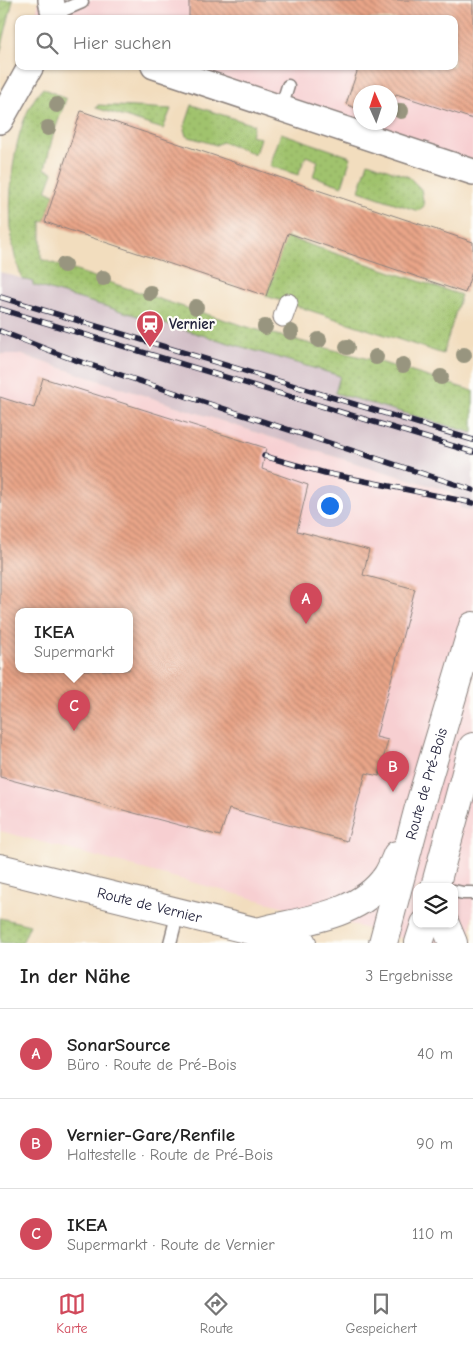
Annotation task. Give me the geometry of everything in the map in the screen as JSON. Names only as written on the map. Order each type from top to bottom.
[{"type":"main road","name":"Route de Pré-Bois","points":[[383,943],[418,810],[473,626]]},
{"type":"main road","points":[[442,883],[473,747]]},
{"type":"main road","points":[[418,810],[418,849],[421,864],[438,883]]},
{"type":"main road","points":[[257,932],[329,914],[357,903],[368,896],[387,876],[418,810]]},
{"type":"main road","name":"Route de Vernier","points":[[0,868],[300,943]]},
{"type":"main road","points":[[419,943],[424,928]]},
{"type":"main road","points":[[447,928],[453,943]]},
{"type":"street","points":[[0,121],[29,70]]},
{"type":"street","points":[[171,70],[284,97],[473,172]]},
{"type":"lane","points":[[54,11],[82,2]]},
{"type":"lane","points":[[458,892],[473,893]]},
{"type":"lane","points":[[170,943],[178,912]]},
{"type":"shaded area","points":[[39,0],[473,0],[473,170],[159,70],[458,70],[458,15],[36,15]]},
{"type":"shaded area","points":[[40,259],[254,329],[380,362],[473,391],[473,511],[460,508],[460,501],[448,491],[270,437],[19,354],[0,354],[0,272],[33,282]]},
{"type":"shaded area","points":[[8,353],[19,354],[270,437],[448,491],[460,501],[460,508],[473,511],[473,913],[470,936],[472,943],[420,943],[0,831],[0,355]]},
{"type":"green space","points":[[0,0],[13,0],[0,54]]},
{"type":"green space","points":[[43,88],[66,99],[53,135],[45,169],[53,172],[46,191],[54,194],[45,222],[41,221],[41,259],[254,329],[380,362],[473,391],[473,433],[335,393],[340,376],[33,285],[33,282],[22,279],[15,257],[12,238],[11,193],[13,168],[23,122],[32,103]]},
{"type":"green space","points":[[98,105],[171,109],[163,129],[96,108]]},
{"type":"green space","points":[[192,105],[254,125],[251,135],[260,138],[255,154],[222,142],[216,145],[186,136],[184,129]]},
{"type":"green space","points":[[281,133],[351,157],[342,186],[313,176],[318,161],[306,156],[298,175],[270,166]]},
{"type":"green space","points":[[368,162],[409,177],[421,189],[424,206],[418,211],[359,191]]},
{"type":"green space","points":[[286,237],[461,295],[443,354],[266,296]]},
{"type":"green space","points":[[0,918],[30,925],[22,943],[0,943]]},
{"type":"building","points":[[189,0],[473,0],[473,119],[398,95],[398,85],[353,85],[353,107],[346,104],[358,70],[458,70],[458,15],[189,15]]},
{"type":"building","points":[[81,111],[473,242],[473,269],[465,293],[288,233],[266,296],[45,222]]},
{"type":"building","points":[[43,378],[266,448],[262,469],[308,485],[297,531],[369,550],[363,575],[415,589],[376,737],[388,740],[379,776],[366,773],[347,841],[229,809],[220,836],[0,777],[0,397],[34,408]]},
{"type":"railway","points":[[0,297],[473,440]]},
{"type":"railway","points":[[0,309],[473,452]]},
{"type":"railway","points":[[0,331],[69,358],[473,490]]},
{"type":"railway","points":[[264,456],[325,473],[473,503]]},
{"type":"place","name":"Vernier","points":[[150,348]]},
{"type":"place","name":"SonarSource","points":[[306,624]]},
{"type":"place","name":"IKEA","points":[[74,731]]},
{"type":"place","name":"Vernier-Gare/Renfile","points":[[393,792]]}]
